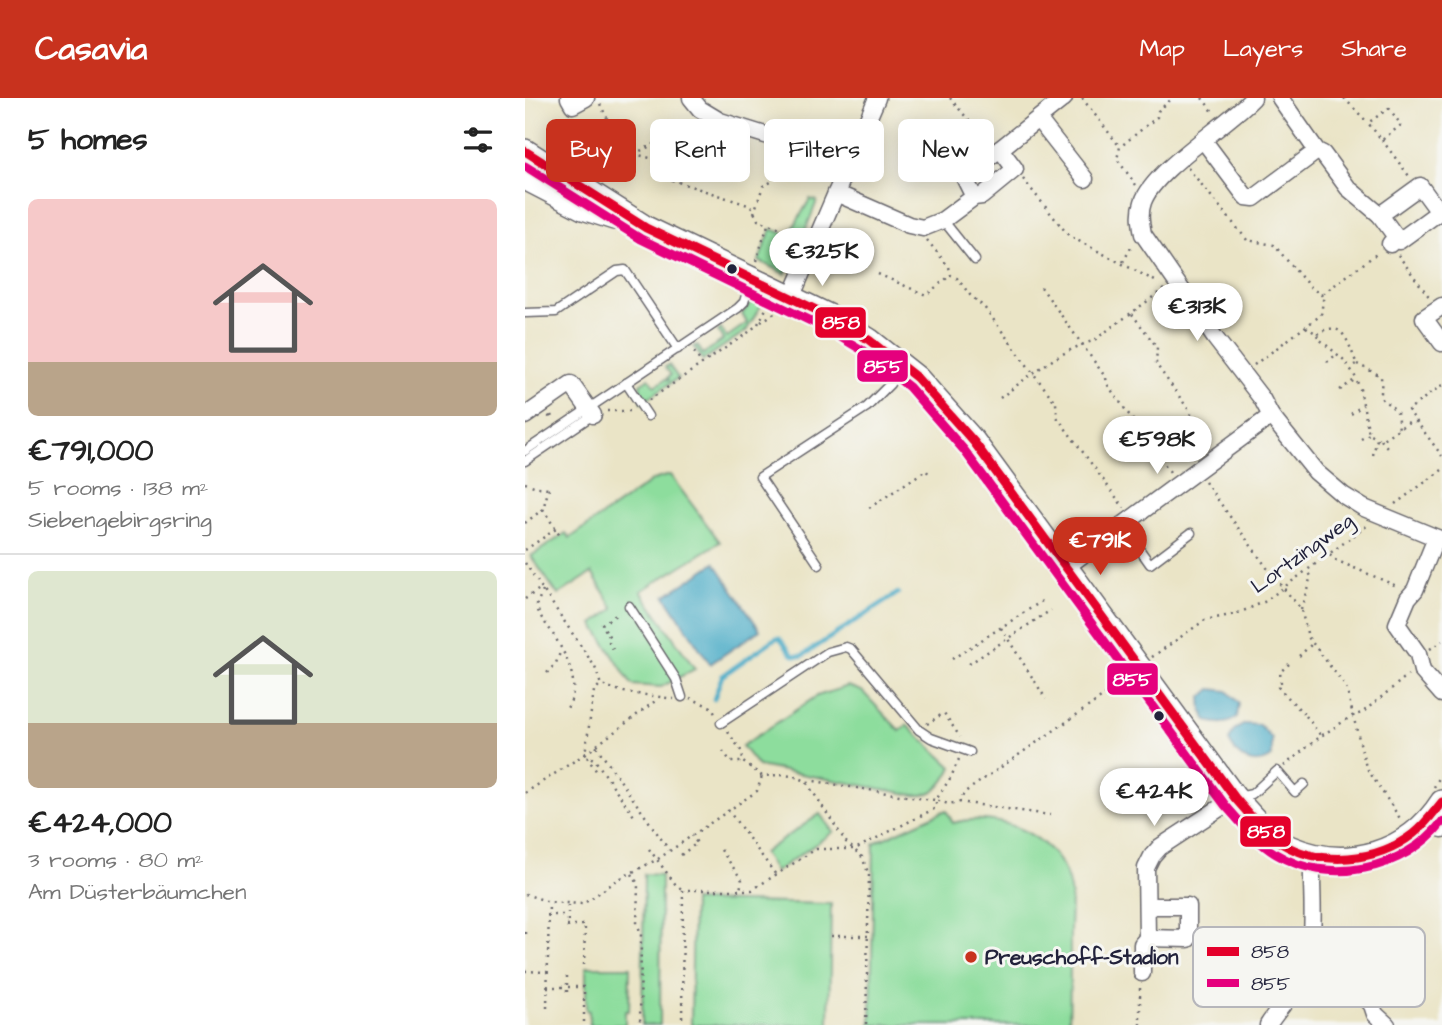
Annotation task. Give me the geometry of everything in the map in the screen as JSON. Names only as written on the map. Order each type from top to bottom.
[{"type":"street","points":[[569,98],[573,105],[586,98]]},
{"type":"street","points":[[691,98],[705,113],[720,121],[764,135]]},
{"type":"street","points":[[868,119],[877,98]]},
{"type":"street","points":[[974,197],[964,177],[1064,98]]},
{"type":"street","points":[[1280,98],[1317,151],[1324,154],[1348,188],[1380,215],[1393,241],[1399,241],[1439,212],[1420,186],[1380,215]]},
{"type":"street","points":[[1251,99],[1224,125],[1153,183],[1147,192],[1141,213],[1143,234],[1169,285],[1243,373],[1271,416],[1328,483],[1353,501],[1439,539],[1398,624],[1417,654],[1422,671],[1442,694]]},
{"type":"street","points":[[1038,119],[1085,178]]},
{"type":"street","points":[[1204,141],[1246,197],[1254,198],[1317,151]]},
{"type":"street","points":[[525,151],[646,228]]},
{"type":"street","points":[[836,193],[909,225],[923,228],[943,220],[974,197],[982,196],[1015,169],[998,151]]},
{"type":"street","points":[[525,178],[583,208],[646,228],[753,274],[781,301],[845,325],[917,378],[963,427],[1235,798],[1260,825],[1289,847],[1314,855],[1358,857],[1379,852],[1411,837],[1438,817]]},
{"type":"street","points":[[781,301],[840,182]]},
{"type":"street","points":[[1440,307],[1424,318],[1442,343]]},
{"type":"street","points":[[525,416],[569,376],[590,412]]},
{"type":"street","points":[[1066,567],[1271,416]]},
{"type":"street","points":[[1142,974],[1142,944],[1147,938],[1146,868],[1152,856],[1160,847],[1221,804],[1235,798]]},
{"type":"street","points":[[1313,927],[1311,863],[1314,855]]},
{"type":"street","points":[[1147,906],[1188,906],[1188,939],[1147,938]]},
{"type":"street","points":[[1268,1025],[1279,1007]]},
{"type":"street","points":[[1370,1019],[1387,1025]]},
{"type":"lane","points":[[943,220],[975,260]]},
{"type":"lane","points":[[525,313],[555,312],[617,271],[625,270],[678,349]]},
{"type":"lane","points":[[525,461],[626,383],[744,303],[753,274]]},
{"type":"lane","points":[[820,565],[760,477],[867,407],[890,384],[901,365]]},
{"type":"lane","points":[[626,383],[648,416]]},
{"type":"lane","points":[[525,451],[590,412]]},
{"type":"lane","points":[[1127,521],[1128,533],[1150,564],[1191,533]]},
{"type":"lane","points":[[629,606],[676,679],[681,697]]},
{"type":"lane","points":[[721,723],[828,652],[846,647],[851,649],[919,730],[930,738],[970,752]]},
{"type":"lane","points":[[1235,798],[1252,794],[1277,771],[1295,792],[1304,784]]},
{"type":"path","points":[[596,98],[607,119]]},
{"type":"path","points":[[950,98],[998,151]]},
{"type":"path","points":[[1082,98],[1120,147]]},
{"type":"path","points":[[1147,192],[1137,186],[1117,159],[1120,147],[1157,117],[1158,111],[1173,98]]},
{"type":"path","points":[[1202,98],[1224,125]]},
{"type":"path","points":[[1344,98],[1369,122],[1417,187]]},
{"type":"path","points":[[1369,122],[1388,108],[1401,125],[1382,139]]},
{"type":"path","points":[[700,119],[705,113]]},
{"type":"path","points":[[1015,169],[1069,236],[1123,262],[1160,284],[1169,285]]},
{"type":"path","points":[[1190,171],[1247,240],[1275,245],[1308,285],[1321,295],[1393,241],[1440,307]]},
{"type":"path","points":[[678,182],[751,206],[758,220],[805,237]]},
{"type":"path","points":[[754,214],[763,186],[771,182]]},
{"type":"path","points":[[753,274],[768,225]]},
{"type":"path","points":[[923,228],[925,236],[949,267],[951,275],[984,307],[1056,403],[1057,417],[1127,511],[1127,521]]},
{"type":"path","points":[[1123,262],[1136,237],[1143,234]]},
{"type":"path","points":[[878,274],[926,295],[951,275]]},
{"type":"path","points":[[1000,398],[1033,373],[1093,341],[1169,285]]},
{"type":"path","points":[[1041,288],[1107,378],[1107,384],[1178,484]]},
{"type":"path","points":[[1243,373],[1321,316],[1324,293]]},
{"type":"path","points":[[590,412],[594,417],[602,411],[633,411],[758,324],[781,301]]},
{"type":"path","points":[[758,324],[781,301]]},
{"type":"path","points":[[1132,314],[1157,348],[1156,364],[1191,413],[1190,426],[1214,459]]},
{"type":"path","points":[[1305,327],[1317,334],[1318,338],[1350,366],[1356,379],[1369,434],[1387,447]]},
{"type":"path","points":[[1317,334],[1331,329],[1344,334],[1351,344],[1357,364]]},
{"type":"path","points":[[688,343],[703,364]]},
{"type":"path","points":[[1327,362],[1337,354]]},
{"type":"path","points":[[1350,366],[1357,364],[1381,376],[1380,398],[1383,403],[1397,411],[1399,430]]},
{"type":"path","points":[[1340,390],[1356,379]]},
{"type":"path","points":[[1442,384],[1408,410],[1442,456]]},
{"type":"path","points":[[1350,414],[1363,405]]},
{"type":"path","points":[[1373,455],[1379,440],[1409,422],[1417,422]]},
{"type":"path","points":[[1361,439],[1369,434]]},
{"type":"path","points":[[869,508],[926,470],[929,474]]},
{"type":"path","name":"Lortzingweg","points":[[959,802],[965,792],[1128,680],[1132,672],[1205,620],[1246,611],[1284,588],[1442,470]]},
{"type":"path","points":[[1197,471],[1301,609],[1308,637],[1346,687],[1366,767],[1411,837]]},
{"type":"path","points":[[908,482],[911,486]]},
{"type":"path","points":[[525,483],[551,488],[543,509],[525,521]]},
{"type":"path","points":[[543,509],[560,536]]},
{"type":"path","points":[[525,550],[556,529]]},
{"type":"path","points":[[1329,555],[1412,592]]},
{"type":"path","points":[[525,563],[595,667],[600,685]]},
{"type":"path","points":[[1301,609],[1311,576],[1308,571]]},
{"type":"path","points":[[525,598],[542,589]]},
{"type":"path","points":[[542,589],[537,603],[538,611],[561,650],[575,689],[567,708]]},
{"type":"path","points":[[952,659],[1042,601]]},
{"type":"path","points":[[613,649],[602,624],[629,606]]},
{"type":"path","points":[[968,664],[1051,610]]},
{"type":"path","points":[[1001,628],[1046,699]]},
{"type":"path","points":[[1277,771],[1321,736],[1352,716],[1362,713],[1419,663],[1426,652],[1442,641]]},
{"type":"path","points":[[1299,656],[1313,643]]},
{"type":"path","points":[[547,673],[556,663],[561,650]]},
{"type":"path","points":[[1289,664],[1280,673],[1281,683],[1278,687],[1321,736]]},
{"type":"path","points":[[600,685],[658,699],[695,699],[711,707],[742,752],[743,762]]},
{"type":"path","points":[[597,772],[585,754],[594,691],[600,685]]},
{"type":"path","points":[[525,793],[585,754],[658,699]]},
{"type":"path","points":[[919,718],[925,726],[944,713],[970,752]]},
{"type":"path","points":[[596,746],[669,850]]},
{"type":"path","points":[[723,751],[731,762],[743,762],[762,776],[781,775],[807,782],[846,842],[862,857],[869,876],[866,1025]]},
{"type":"path","points":[[585,754],[595,760],[634,816],[632,818]]},
{"type":"path","points":[[649,849],[676,885],[683,890],[752,890],[816,849],[855,849],[936,808],[936,800],[959,759]]},
{"type":"path","points":[[525,894],[549,902],[583,904],[619,879],[658,859],[757,791],[762,776]]},
{"type":"path","points":[[807,782],[814,780],[948,804],[959,802],[1050,815]]},
{"type":"path","points":[[728,810],[776,875]]},
{"type":"path","points":[[681,855],[697,843],[692,836]]},
{"type":"path","points":[[721,850],[742,880],[740,890]]},
{"type":"path","points":[[632,874],[638,884],[636,924],[641,933],[640,1025]]},
{"type":"path","points":[[682,1025],[683,890]]},
{"type":"path","points":[[547,1008],[549,902]]},
{"type":"path","points":[[568,903],[568,926],[585,925],[584,966]]},
{"type":"path","points":[[547,915],[568,915]]},
{"type":"path","points":[[525,932],[525,939]]},
{"type":"path","points":[[831,936],[868,936]]},
{"type":"path","points":[[525,971],[547,972]]},
{"type":"path","points":[[1140,1025],[1142,974]]},
{"type":"path","points":[[567,976],[567,992]]},
{"type":"path","points":[[547,987],[584,987],[584,1025]]},
{"type":"green space","points":[[810,199],[817,201],[805,231],[792,230]]},
{"type":"green space","points":[[771,229],[797,238],[800,242],[785,274],[759,261]]},
{"type":"green space","points":[[756,296],[766,297],[746,331],[703,360],[694,347],[697,345],[703,354],[723,340],[718,331],[721,329],[727,337],[747,323],[742,314]]},
{"type":"green space","points":[[669,365],[678,378],[642,402],[640,384],[649,378],[655,386],[666,379],[669,380],[671,375],[665,367]]},
{"type":"green space","points":[[670,475],[720,542],[641,591],[695,669],[661,687],[632,685],[593,624],[614,609],[592,573],[558,595],[531,556],[566,533],[570,538],[653,480]]},
{"type":"green space","points":[[848,686],[862,691],[900,731],[907,725],[952,767],[933,792],[914,795],[758,766],[742,746],[817,696]]},
{"type":"green space","name":"Preuschoff-Stadion","points":[[946,810],[953,823],[990,821],[1026,832],[1042,842],[1055,855],[1065,871],[1071,901],[1069,1025],[871,1025],[874,843]]},
{"type":"green space","points":[[820,814],[833,832],[775,872],[763,853]]},
{"type":"green space","points":[[644,874],[661,875],[660,1025],[642,1025]]},
{"type":"green space","points":[[693,901],[831,904],[829,1025],[691,1025]]},
{"type":"green space","points":[[586,967],[630,967],[629,1011],[625,1011],[625,1025],[589,1025],[589,1011],[586,1010]]},
{"type":"water","points":[[715,563],[760,630],[710,664],[665,596]]},
{"type":"water","points":[[1211,689],[1227,691],[1239,703],[1237,717],[1223,723],[1207,721],[1202,711],[1201,698]]},
{"type":"water","points":[[1245,724],[1259,725],[1272,739],[1272,757],[1252,762],[1237,753],[1229,741],[1234,730]]},
{"type":"waterway","points":[[714,699],[722,676],[776,638],[780,638],[793,655],[802,656],[898,593]]},
{"type":"transit line","name":"858","points":[[525,151],[646,228],[833,318],[869,340],[917,378],[974,442],[1235,798],[1274,839],[1313,856],[1349,858],[1366,855],[1383,851],[1413,834],[1442,802]]},
{"type":"transit line","name":"855","points":[[525,166],[641,239],[827,329],[862,350],[909,387],[964,450],[1225,805],[1262,844],[1297,864],[1342,871],[1387,862],[1408,852],[1442,822]]},
{"type":"place","name":"Preuschoff-Stadion","points":[[971,957]]}]
